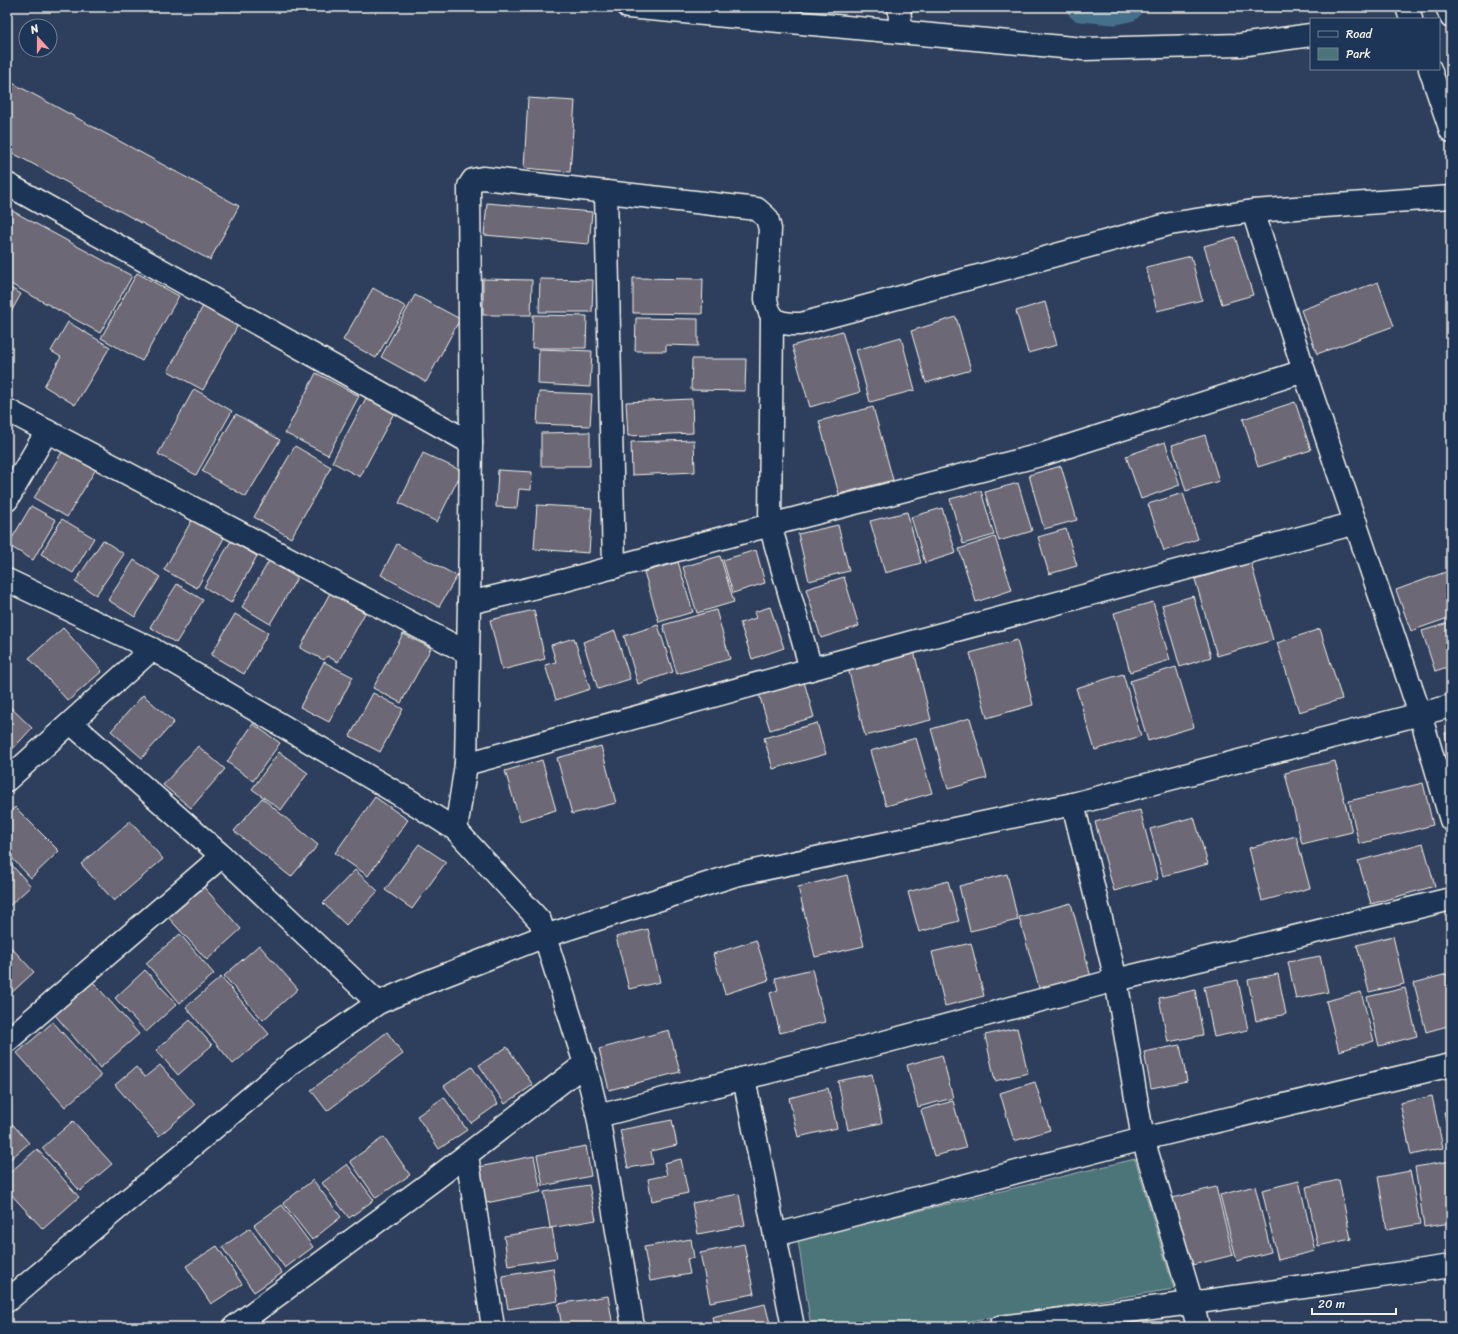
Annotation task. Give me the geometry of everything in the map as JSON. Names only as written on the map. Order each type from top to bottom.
[{"type":"street","points":[[628,7],[1084,49],[1240,45],[1310,35]]},
{"type":"street","points":[[898,7],[901,32]]},
{"type":"street","points":[[1407,7],[1411,18]]},
{"type":"street","points":[[1447,7],[1451,17]]},
{"type":"street","points":[[1430,70],[1451,131]]},
{"type":"street","points":[[456,830],[466,764],[471,443],[469,186],[473,180],[483,178],[757,209],[767,218],[770,229],[766,299],[768,309],[772,316],[784,324],[801,324],[1170,224],[1253,211],[1451,197]]},
{"type":"street","points":[[7,184],[471,443]]},
{"type":"street","points":[[606,192],[614,567]]},
{"type":"street","points":[[1253,211],[1304,371],[1420,714],[1451,820]]},
{"type":"street","points":[[772,316],[770,525],[811,669]]},
{"type":"street","points":[[469,603],[562,581],[1044,454],[1304,371]]},
{"type":"street","points":[[7,410],[468,653]]},
{"type":"street","points":[[7,500],[47,431]]},
{"type":"street","points":[[466,764],[811,669],[1356,523]]},
{"type":"street","points":[[7,580],[152,649],[412,802],[456,830],[540,921],[585,1064],[598,1116],[633,1327]]},
{"type":"street","points":[[7,780],[152,649]]},
{"type":"street","points":[[7,1301],[294,1061],[378,1003],[422,984],[545,936],[734,875],[1074,804],[1451,706]]},
{"type":"street","points":[[71,723],[222,856],[378,1003]]},
{"type":"street","points":[[1074,804],[1116,980],[1143,1139],[1198,1327]]},
{"type":"street","points":[[7,1041],[222,856]]},
{"type":"street","points":[[598,1116],[862,1048],[1116,980],[1451,899]]},
{"type":"street","points":[[234,1327],[466,1155],[585,1064]]},
{"type":"street","points":[[775,1235],[1143,1139],[1451,1065]]},
{"type":"street","points":[[744,1078],[793,1327]]},
{"type":"street","points":[[466,1155],[493,1327]]},
{"type":"street","points":[[1000,1327],[1192,1303],[1451,1266]]},
{"type":"green space","points":[[1135,1159],[1174,1289],[930,1327],[811,1327],[798,1240]]},
{"type":"building","points":[[7,80],[239,206],[210,260],[7,150]]},
{"type":"building","points":[[528,98],[575,101],[570,172],[524,168]]},
{"type":"building","points":[[487,203],[592,212],[589,244],[484,235]]},
{"type":"building","points":[[7,208],[132,276],[100,333],[7,282]]},
{"type":"building","points":[[1235,237],[1253,295],[1222,304],[1204,246]]},
{"type":"building","points":[[1191,256],[1202,300],[1157,311],[1146,267]]},
{"type":"building","points":[[137,273],[179,296],[142,361],[101,338]]},
{"type":"building","points":[[633,278],[703,279],[702,314],[633,313]]},
{"type":"building","points":[[483,279],[532,280],[531,315],[483,315]]},
{"type":"building","points":[[540,279],[593,280],[592,312],[539,312]]},
{"type":"building","points":[[1378,282],[1394,326],[1317,354],[1301,310]]},
{"type":"building","points":[[7,286],[21,294],[7,319]]},
{"type":"building","points":[[373,288],[406,307],[376,358],[343,340]]},
{"type":"building","points":[[415,295],[460,319],[426,382],[381,357]]},
{"type":"building","points":[[1045,302],[1057,345],[1028,353],[1016,311]]},
{"type":"building","points":[[203,306],[238,325],[203,390],[168,371]]},
{"type":"building","points":[[533,315],[587,316],[586,348],[532,348]]},
{"type":"building","points":[[956,317],[971,370],[926,383],[911,331]]},
{"type":"building","points":[[636,318],[698,319],[698,346],[666,345],[666,351],[635,351]]},
{"type":"building","points":[[68,322],[110,347],[75,405],[44,386],[61,357],[51,351]]},
{"type":"building","points":[[842,331],[860,392],[810,407],[792,346]]},
{"type":"building","points":[[901,337],[915,390],[870,402],[856,350]]},
{"type":"building","points":[[539,349],[592,351],[590,387],[538,384]]},
{"type":"building","points":[[692,359],[746,359],[745,391],[691,390]]},
{"type":"building","points":[[316,373],[359,396],[328,455],[285,433]]},
{"type":"building","points":[[194,389],[232,411],[196,475],[158,454]]},
{"type":"building","points":[[539,392],[592,394],[590,426],[537,424]]},
{"type":"building","points":[[366,398],[394,413],[360,477],[332,462]]},
{"type":"building","points":[[692,399],[693,433],[628,436],[626,402]]},
{"type":"building","points":[[1295,402],[1311,450],[1258,467],[1243,419]]},
{"type":"building","points":[[873,407],[893,480],[839,494],[819,421]]},
{"type":"building","points":[[236,414],[280,440],[246,497],[202,471]]},
{"type":"building","points":[[590,432],[590,466],[541,466],[541,433]]},
{"type":"building","points":[[1205,435],[1219,481],[1186,491],[1172,445]]},
{"type":"building","points":[[694,440],[695,472],[632,475],[631,442]]},
{"type":"building","points":[[1165,442],[1180,485],[1141,499],[1126,456]]},
{"type":"building","points":[[67,444],[99,464],[67,517],[34,498]]},
{"type":"building","points":[[295,446],[331,467],[291,538],[254,517]]},
{"type":"building","points":[[423,453],[462,471],[437,522],[399,503]]},
{"type":"building","points":[[1061,466],[1077,520],[1044,529],[1029,475]]},
{"type":"building","points":[[498,470],[532,472],[531,490],[519,489],[517,508],[496,507]]},
{"type":"building","points":[[1018,483],[1032,531],[999,541],[985,492]]},
{"type":"building","points":[[981,491],[994,535],[963,544],[950,499]]},
{"type":"building","points":[[1183,493],[1198,539],[1164,551],[1148,504]]},
{"type":"building","points":[[537,505],[592,508],[589,553],[534,549]]},
{"type":"building","points":[[31,506],[56,520],[33,560],[8,545]]},
{"type":"building","points":[[942,508],[956,553],[925,563],[911,517]]},
{"type":"building","points":[[907,512],[921,563],[885,573],[870,521]]},
{"type":"building","points":[[193,518],[225,536],[197,588],[164,570]]},
{"type":"building","points":[[62,519],[94,538],[73,573],[41,554]]},
{"type":"building","points":[[838,525],[849,571],[809,581],[798,534]]},
{"type":"building","points":[[1066,529],[1077,566],[1049,574],[1038,537]]},
{"type":"building","points":[[995,537],[1012,590],[976,602],[959,549]]},
{"type":"building","points":[[103,540],[124,554],[96,595],[75,582]]},
{"type":"building","points":[[231,541],[257,556],[231,603],[204,587]]},
{"type":"building","points":[[397,544],[457,576],[439,607],[381,575]]},
{"type":"building","points":[[756,550],[765,583],[733,593],[723,560]]},
{"type":"building","points":[[720,556],[734,602],[697,613],[683,567]]},
{"type":"building","points":[[134,560],[160,577],[135,617],[108,600]]},
{"type":"building","points":[[269,561],[297,578],[270,624],[242,607]]},
{"type":"building","points":[[678,562],[693,612],[659,622],[644,572]]},
{"type":"building","points":[[1251,563],[1273,640],[1217,656],[1195,579]]},
{"type":"building","points":[[1451,570],[1451,617],[1411,631],[1396,590]]},
{"type":"building","points":[[844,577],[859,626],[821,638],[806,589]]},
{"type":"building","points":[[177,584],[203,600],[176,643],[150,627]]},
{"type":"building","points":[[330,593],[365,613],[338,662],[327,656],[324,660],[300,648]]},
{"type":"building","points":[[1193,596],[1211,657],[1180,667],[1162,605]]},
{"type":"building","points":[[1153,602],[1170,660],[1130,672],[1114,613]]},
{"type":"building","points":[[770,607],[784,648],[752,659],[740,623],[756,618],[754,612]]},
{"type":"building","points":[[534,610],[545,659],[502,670],[490,620]]},
{"type":"building","points":[[716,610],[730,659],[677,674],[663,625]]},
{"type":"building","points":[[235,614],[268,633],[244,674],[211,655]]},
{"type":"building","points":[[1451,622],[1451,666],[1435,671],[1422,631]]},
{"type":"building","points":[[658,625],[673,672],[638,684],[624,636]]},
{"type":"building","points":[[63,628],[102,671],[68,701],[29,658]]},
{"type":"building","points":[[1320,629],[1342,699],[1299,712],[1277,643]]},
{"type":"building","points":[[615,631],[630,679],[598,689],[583,642]]},
{"type":"building","points":[[403,634],[431,648],[401,703],[373,688]]},
{"type":"building","points":[[574,638],[590,689],[556,700],[545,665],[556,662],[551,645]]},
{"type":"building","points":[[1017,640],[1033,705],[987,718],[970,653]]},
{"type":"building","points":[[913,647],[931,720],[865,736],[847,664]]},
{"type":"building","points":[[324,662],[353,677],[329,722],[300,707]]},
{"type":"building","points":[[1176,667],[1194,727],[1148,741],[1130,681]]},
{"type":"building","points":[[1123,674],[1141,736],[1095,750],[1076,688]]},
{"type":"building","points":[[803,678],[814,717],[770,730],[758,691]]},
{"type":"building","points":[[373,693],[403,709],[380,752],[350,736]]},
{"type":"building","points":[[143,695],[174,722],[142,758],[111,731]]},
{"type":"building","points":[[7,704],[32,728],[9,753],[7,751]]},
{"type":"building","points":[[970,718],[987,778],[948,789],[931,729]]},
{"type":"building","points":[[817,723],[826,754],[773,769],[764,738]]},
{"type":"building","points":[[253,724],[280,743],[253,781],[227,762]]},
{"type":"building","points":[[1451,732],[1451,764],[1445,733]]},
{"type":"building","points":[[916,738],[932,793],[886,806],[870,751]]},
{"type":"building","points":[[198,746],[225,769],[191,808],[163,785]]},
{"type":"building","points":[[601,746],[616,803],[572,814],[557,758]]},
{"type":"building","points":[[279,752],[308,773],[281,810],[252,789]]},
{"type":"building","points":[[542,760],[556,810],[520,821],[505,771]]},
{"type":"building","points":[[1335,761],[1352,832],[1302,844],[1285,773]]},
{"type":"building","points":[[1423,783],[1433,825],[1359,844],[1349,801]]},
{"type":"building","points":[[375,797],[408,820],[368,876],[335,853]]},
{"type":"building","points":[[262,798],[318,845],[291,877],[234,831]]},
{"type":"building","points":[[15,807],[59,851],[31,878],[7,853],[7,815]]},
{"type":"building","points":[[1140,810],[1158,879],[1114,891],[1095,822]]},
{"type":"building","points":[[1194,817],[1208,864],[1163,876],[1150,829]]},
{"type":"building","points":[[130,821],[163,859],[114,901],[81,864]]},
{"type":"building","points":[[1296,836],[1310,888],[1262,901],[1249,848]]},
{"type":"building","points":[[1423,843],[1435,886],[1371,904],[1358,861]]},
{"type":"building","points":[[419,844],[446,862],[412,909],[385,890]]},
{"type":"building","points":[[7,860],[31,886],[7,908]]},
{"type":"building","points":[[355,870],[378,891],[346,925],[323,903]]},
{"type":"building","points":[[1007,874],[1018,920],[970,931],[959,886]]},
{"type":"building","points":[[847,875],[864,946],[815,957],[798,887]]},
{"type":"building","points":[[948,881],[959,921],[919,932],[908,892]]},
{"type":"building","points":[[202,885],[241,929],[207,960],[167,916]]},
{"type":"building","points":[[1071,903],[1092,981],[1041,995],[1019,917]]},
{"type":"building","points":[[648,929],[660,982],[629,989],[616,937]]},
{"type":"building","points":[[180,934],[214,974],[180,1003],[146,963]]},
{"type":"building","points":[[1393,936],[1404,984],[1369,992],[1357,945]]},
{"type":"building","points":[[756,940],[769,980],[725,994],[713,954]]},
{"type":"building","points":[[7,943],[34,972],[7,997]]},
{"type":"building","points":[[971,943],[984,996],[945,1006],[932,952]]},
{"type":"building","points":[[259,945],[298,989],[263,1020],[224,976]]},
{"type":"building","points":[[1320,956],[1328,992],[1296,999],[1288,962]]},
{"type":"building","points":[[812,969],[825,1022],[780,1033],[770,993],[778,990],[775,978]]},
{"type":"building","points":[[145,970],[177,1004],[146,1032],[115,998]]},
{"type":"building","points":[[1278,974],[1286,1014],[1256,1021],[1248,980]]},
{"type":"building","points":[[1447,974],[1451,990],[1451,1025],[1426,1032],[1414,983]]},
{"type":"building","points":[[221,977],[269,1034],[233,1064],[186,1007]]},
{"type":"building","points":[[1238,980],[1248,1030],[1214,1037],[1204,987]]},
{"type":"building","points":[[93,982],[139,1034],[100,1068],[55,1015]]},
{"type":"building","points":[[1405,988],[1417,1036],[1379,1046],[1367,997]]},
{"type":"building","points":[[1195,990],[1203,1035],[1168,1042],[1159,998]]},
{"type":"building","points":[[1361,992],[1374,1041],[1339,1051],[1326,1001]]},
{"type":"building","points":[[190,1020],[212,1045],[178,1075],[156,1050]]},
{"type":"building","points":[[53,1022],[101,1076],[65,1107],[17,1053]]},
{"type":"building","points":[[1017,1028],[1028,1073],[995,1081],[985,1035]]},
{"type":"building","points":[[669,1030],[680,1072],[609,1090],[599,1049]]},
{"type":"building","points":[[387,1032],[403,1054],[327,1111],[311,1090]]},
{"type":"building","points":[[1180,1045],[1187,1081],[1151,1088],[1144,1052]]},
{"type":"building","points":[[507,1047],[533,1085],[505,1104],[479,1065]]},
{"type":"building","points":[[942,1055],[953,1098],[918,1107],[907,1065]]},
{"type":"building","points":[[160,1065],[195,1105],[159,1136],[115,1085],[136,1067],[145,1077]]},
{"type":"building","points":[[472,1067],[498,1104],[471,1123],[444,1086]]},
{"type":"building","points":[[872,1074],[882,1123],[848,1130],[838,1081]]},
{"type":"building","points":[[1035,1082],[1050,1130],[1014,1141],[1000,1093]]},
{"type":"building","points":[[828,1088],[837,1128],[798,1137],[789,1098]]},
{"type":"building","points":[[1432,1096],[1443,1148],[1411,1155],[1400,1103]]},
{"type":"building","points":[[444,1097],[467,1130],[439,1149],[417,1116]]},
{"type":"building","points":[[953,1101],[966,1148],[934,1156],[921,1110]]},
{"type":"building","points":[[1451,1111],[1451,1144],[1444,1112]]},
{"type":"building","points":[[7,1118],[29,1143],[7,1162]]},
{"type":"building","points":[[672,1120],[677,1145],[651,1151],[653,1164],[628,1168],[620,1130]]},
{"type":"building","points":[[73,1121],[112,1164],[80,1191],[42,1148]]},
{"type":"building","points":[[384,1137],[410,1175],[376,1198],[350,1161]]},
{"type":"building","points":[[586,1146],[591,1176],[543,1186],[537,1155]]},
{"type":"building","points":[[37,1149],[79,1197],[43,1229],[7,1190],[7,1175]]},
{"type":"building","points":[[534,1156],[541,1192],[486,1203],[479,1167]]},
{"type":"building","points":[[681,1159],[688,1193],[652,1201],[648,1179],[667,1175],[664,1163]]},
{"type":"building","points":[[1451,1161],[1451,1223],[1424,1227],[1415,1167]]},
{"type":"building","points":[[347,1164],[374,1200],[349,1218],[322,1183]]},
{"type":"building","points":[[1410,1171],[1420,1224],[1387,1230],[1378,1177]]},
{"type":"building","points":[[313,1180],[341,1217],[312,1240],[283,1203]]},
{"type":"building","points":[[1339,1180],[1351,1239],[1318,1246],[1306,1187]]},
{"type":"building","points":[[1299,1181],[1315,1251],[1278,1260],[1262,1190]]},
{"type":"building","points":[[589,1185],[596,1220],[550,1228],[544,1192]]},
{"type":"building","points":[[1255,1186],[1271,1252],[1237,1261],[1220,1195]]},
{"type":"building","points":[[1216,1187],[1233,1255],[1189,1266],[1172,1198]]},
{"type":"building","points":[[739,1194],[745,1225],[698,1234],[692,1203]]},
{"type":"building","points":[[282,1205],[313,1247],[285,1268],[254,1225]]},
{"type":"building","points":[[250,1228],[282,1273],[254,1292],[222,1247]]},
{"type":"building","points":[[552,1228],[557,1258],[508,1266],[504,1236]]},
{"type":"building","points":[[691,1239],[694,1258],[687,1259],[690,1274],[650,1281],[644,1247]]},
{"type":"building","points":[[744,1244],[754,1294],[710,1302],[700,1253]]},
{"type":"building","points":[[217,1246],[242,1284],[211,1304],[186,1266]]},
{"type":"building","points":[[553,1268],[558,1301],[508,1309],[502,1276]]},
{"type":"building","points":[[608,1296],[613,1327],[562,1327],[558,1304]]},
{"type":"building","points":[[765,1304],[771,1327],[714,1327],[712,1317]]},
{"type":"waterway","points":[[1081,7],[1114,10],[1128,7]]}]
